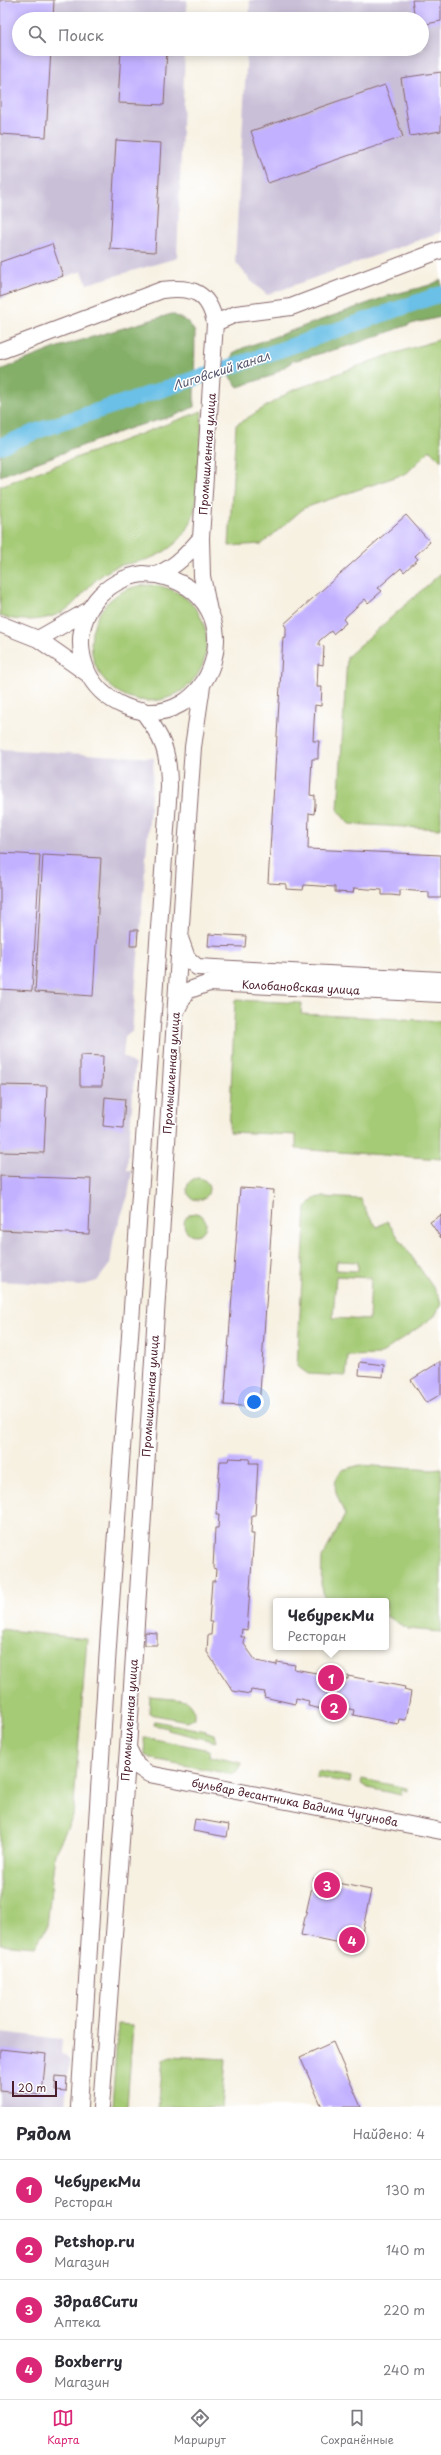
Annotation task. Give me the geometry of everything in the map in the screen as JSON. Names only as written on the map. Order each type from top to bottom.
[{"type":"street","points":[[0,351],[168,289],[183,288],[202,296],[213,312],[215,323],[236,314],[291,307],[441,250]]},
{"type":"street","name":"Промышленная улица","points":[[209,611],[202,576],[201,538],[214,357],[215,323]]},
{"type":"street","points":[[156,574],[179,562],[201,538]]},
{"type":"street","points":[[38,639],[89,610],[106,590],[117,582],[142,574],[156,574],[169,577],[192,590],[209,611],[217,636],[217,649],[214,663],[202,686],[181,703],[162,709],[142,710],[129,708],[105,695],[89,674],[82,656],[81,636],[89,610]]},
{"type":"street","points":[[0,624],[38,639],[89,674]]},
{"type":"street","name":"Промышленная улица","points":[[101,2107],[128,1748],[193,748],[202,686]]},
{"type":"street","points":[[79,2107],[109,1631],[169,788],[169,764],[164,743],[142,710]]},
{"type":"street","name":"Колобановская улица","points":[[180,937],[184,954],[197,967],[441,980]]},
{"type":"street","name":"Колобановская улица","points":[[175,1012],[187,991],[209,983],[441,994]]},
{"type":"street","points":[[124,1798],[136,1783],[149,1774],[137,1766],[128,1748]]},
{"type":"street","name":"бульвар десантника Вадима Чугунова","points":[[149,1774],[441,1831]]},
{"type":"shaded area","points":[[0,0],[187,0],[187,12],[12,12],[12,56],[185,56],[177,258],[87,284],[82,271],[0,299]]},
{"type":"shaded area","points":[[250,0],[441,0],[441,232],[267,295],[250,280],[235,261],[247,56],[429,56],[429,12],[249,12]]},
{"type":"shaded area","points":[[0,749],[154,758],[132,1032],[125,1036],[123,1056],[135,1065],[127,1170],[132,1171],[128,1196],[114,1236],[110,1264],[97,1281],[80,1286],[0,1281]]},
{"type":"shaded area","points":[[0,2032],[62,2039],[61,2052],[69,2060],[65,2107],[0,2107]]},
{"type":"green space","points":[[441,280],[441,317],[411,324],[355,344],[293,361],[271,376],[238,387],[229,376],[233,353],[243,348],[388,296],[430,285]]},
{"type":"green space","points":[[172,314],[188,322],[195,332],[194,407],[174,416],[133,427],[0,476],[0,370],[58,347]]},
{"type":"green space","points":[[441,339],[441,461],[430,450],[407,473],[304,508],[262,544],[229,546],[236,425],[291,391],[380,358]]},
{"type":"green space","points":[[202,411],[200,470],[196,501],[189,526],[179,540],[167,550],[152,558],[119,566],[104,573],[94,581],[72,605],[65,611],[56,615],[38,620],[18,620],[0,616],[0,486]]},
{"type":"green space","points":[[441,573],[441,829],[349,824],[338,811],[347,657]]},
{"type":"green space","points":[[149,585],[160,586],[171,590],[190,602],[202,621],[206,632],[206,654],[202,665],[190,684],[171,696],[160,700],[149,701],[138,700],[127,696],[108,684],[96,665],[92,654],[91,643],[92,632],[96,621],[108,602],[127,590],[138,586]]},
{"type":"green space","points":[[235,1000],[302,1003],[301,1014],[441,1021],[441,1159],[296,1149],[296,1135],[229,1132]]},
{"type":"green space","points":[[198,1178],[206,1181],[209,1189],[206,1197],[198,1200],[190,1197],[187,1189],[190,1181]]},
{"type":"green space","points":[[315,1198],[361,1199],[367,1213],[377,1227],[387,1221],[439,1296],[441,1304],[435,1316],[379,1355],[348,1356],[346,1376],[308,1374],[297,1366],[306,1207]],"holes":[[[337,1261],[358,1262],[358,1271],[336,1270]],[[336,1276],[371,1278],[369,1320],[333,1318]]]},
{"type":"green space","points":[[195,1213],[203,1216],[206,1224],[203,1232],[195,1235],[187,1232],[184,1224],[187,1216]]},
{"type":"green space","points":[[360,1465],[432,1470],[441,1469],[441,1632],[408,1629],[389,1618],[389,1598],[325,1598],[321,1584],[322,1558],[345,1515],[335,1487],[338,1476],[342,1470]]},
{"type":"green space","points":[[0,1629],[87,1639],[73,1816],[55,1853],[47,1927],[35,1947],[0,1944]]},
{"type":"green space","points":[[150,1697],[186,1700],[194,1711],[194,1718],[187,1721],[149,1714]]},
{"type":"green space","points":[[155,1721],[206,1731],[206,1733],[214,1734],[216,1742],[168,1730],[168,1728],[154,1725]]},
{"type":"green space","points":[[144,1737],[210,1750],[209,1756],[242,1763],[238,1770],[230,1774],[153,1759],[145,1755]]},
{"type":"green space","points":[[317,1771],[351,1777],[350,1783],[316,1777]]},
{"type":"green space","points":[[362,1779],[407,1788],[407,1791],[402,1790],[401,1795],[368,1788],[361,1783]]},
{"type":"green space","points":[[118,2024],[133,2025],[127,2107],[112,2107]]},
{"type":"green space","points":[[171,2056],[226,2059],[222,2107],[158,2107],[163,2061]]},
{"type":"building","points":[[0,0],[54,0],[53,12],[12,12],[12,56],[51,56],[46,137],[0,134]]},
{"type":"building","points":[[412,0],[441,0],[441,21],[429,24],[429,12],[414,12]]},
{"type":"building","points":[[121,56],[167,56],[164,105],[118,103]]},
{"type":"building","points":[[441,72],[441,131],[410,136],[401,78]]},
{"type":"building","points":[[385,85],[403,137],[268,183],[251,131]]},
{"type":"building","points":[[116,140],[161,143],[155,252],[110,249]]},
{"type":"building","points":[[52,244],[63,276],[0,297],[0,262]]},
{"type":"building","points":[[406,515],[430,542],[415,556],[418,559],[404,572],[401,568],[378,588],[382,591],[368,603],[365,599],[343,619],[346,623],[333,634],[331,631],[319,641],[319,645],[324,646],[323,665],[318,664],[317,687],[322,687],[321,706],[315,705],[313,741],[319,741],[318,759],[312,759],[310,795],[315,796],[315,805],[314,814],[309,813],[308,849],[441,855],[441,898],[429,898],[429,892],[400,890],[400,896],[382,895],[382,890],[354,888],[353,893],[335,892],[335,887],[304,885],[303,890],[286,889],[286,884],[268,883],[283,637],[286,638],[286,627],[284,624]]},
{"type":"building","points":[[0,853],[40,855],[32,991],[0,989]]},
{"type":"building","points":[[43,855],[101,858],[93,996],[35,992]]},
{"type":"building","points":[[131,930],[138,930],[137,946],[130,946]]},
{"type":"building","points":[[209,934],[246,936],[245,947],[208,946]]},
{"type":"building","points":[[80,1055],[103,1056],[102,1086],[80,1086]]},
{"type":"building","points":[[0,1085],[47,1086],[44,1153],[0,1152]]},
{"type":"building","points":[[105,1097],[125,1099],[123,1128],[103,1126]]},
{"type":"building","points":[[0,1176],[91,1179],[89,1234],[0,1230]]},
{"type":"building","points":[[240,1188],[274,1190],[259,1407],[224,1405]]},
{"type":"building","points":[[441,1215],[441,1238],[430,1222]]},
{"type":"building","points":[[441,1361],[441,1394],[426,1403],[411,1380]]},
{"type":"building","points":[[360,1362],[384,1365],[383,1377],[359,1375]]},
{"type":"building","points":[[229,1458],[250,1459],[249,1463],[258,1463],[255,1516],[252,1516],[251,1534],[254,1534],[247,1630],[242,1629],[241,1637],[245,1637],[244,1644],[256,1661],[277,1665],[277,1662],[295,1665],[294,1669],[322,1674],[322,1670],[340,1674],[339,1678],[348,1679],[348,1676],[405,1687],[404,1690],[411,1692],[406,1720],[399,1719],[398,1724],[353,1715],[354,1710],[341,1707],[340,1713],[308,1706],[309,1701],[296,1698],[295,1704],[264,1697],[265,1692],[251,1690],[250,1694],[233,1691],[207,1652],[208,1635],[211,1635],[212,1622],[209,1622],[212,1581],[215,1581],[216,1569],[213,1568],[215,1528],[218,1528],[219,1515],[216,1515],[220,1461],[228,1461]]},
{"type":"building","points":[[145,1632],[157,1633],[157,1645],[145,1645]]},
{"type":"building","points":[[195,1819],[229,1825],[227,1837],[193,1831]]},
{"type":"building","points":[[314,1878],[371,1890],[359,1947],[301,1935]]},
{"type":"building","points":[[333,2042],[361,2107],[322,2107],[300,2057]]},
{"type":"building","points":[[0,2049],[46,2054],[42,2095],[0,2091]]},
{"type":"building","points":[[56,2076],[67,2077],[66,2092],[55,2091]]},
{"type":"waterway","name":"Лиговский канал","points":[[0,446],[40,430],[251,360],[441,294]]},
{"type":"place","name":"ЧебурекМи","points":[[331,1678]]},
{"type":"place","name":"Petshop.ru","points":[[334,1707]]},
{"type":"place","name":"ЗдравСити","points":[[327,1885]]},
{"type":"place","name":"Boxberry","points":[[352,1940]]}]
